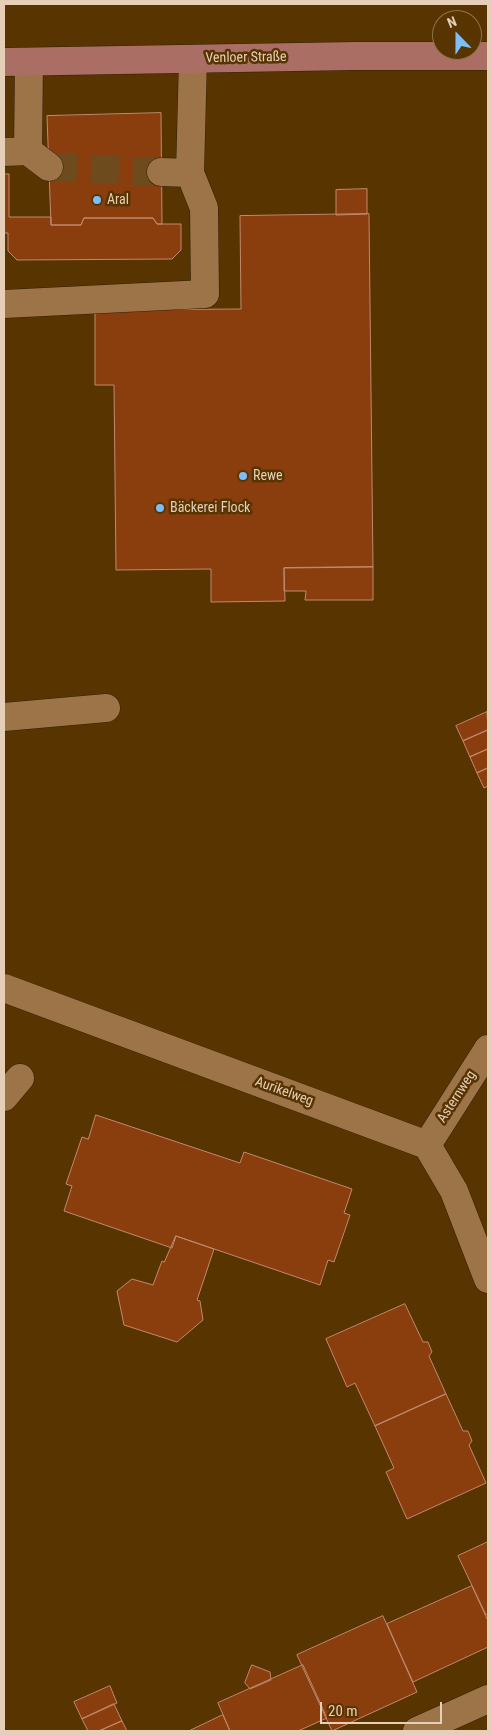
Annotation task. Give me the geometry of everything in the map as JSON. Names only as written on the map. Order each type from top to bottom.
[{"type":"main road","name":"Venloer Straße","points":[[16,62],[488,56]]},
{"type":"street","points":[[4,304],[205,294],[204,208],[190,173],[192,59]]},
{"type":"street","points":[[16,62],[16,152],[50,167]]},
{"type":"street","points":[[161,172],[190,173]]},
{"type":"street","points":[[4,717],[106,708]]},
{"type":"street","name":"Aurikelweg","points":[[4,988],[426,1145]]},
{"type":"street","name":"Asternweg","points":[[426,1145],[488,1049]]},
{"type":"street","points":[[426,1145],[454,1191],[488,1279]]},
{"type":"street","points":[[417,1731],[488,1699]]},
{"type":"building","points":[[161,113],[162,224],[157,224],[153,218],[84,218],[81,225],[51,225],[47,116]]},
{"type":"building","points":[[4,174],[9,174],[9,217],[51,217],[51,225],[81,225],[84,218],[153,218],[157,224],[181,224],[181,250],[172,259],[17,260],[8,251],[8,233],[4,233]]},
{"type":"building","points":[[367,189],[367,214],[336,215],[336,190]]},
{"type":"building","name":"Rewe","points":[[369,214],[373,567],[284,568],[285,601],[211,602],[211,569],[116,570],[114,385],[95,385],[95,310],[241,309],[240,216]]},
{"type":"building","points":[[373,567],[373,600],[305,600],[306,591],[284,591],[284,568]]},
{"type":"building","points":[[487,712],[488,730],[463,741],[456,726]]},
{"type":"building","points":[[488,730],[488,749],[470,757],[463,741]]},
{"type":"building","points":[[488,749],[488,768],[477,773],[470,757]]},
{"type":"building","points":[[488,768],[488,786],[484,788],[477,773]]},
{"type":"building","points":[[96,1115],[240,1163],[244,1152],[352,1189],[344,1213],[350,1215],[334,1262],[328,1260],[320,1285],[176,1236],[172,1248],[64,1211],[72,1186],[66,1184],[82,1137],[88,1139]]},
{"type":"building","points":[[176,1236],[214,1249],[197,1300],[200,1301],[203,1320],[177,1342],[124,1325],[117,1291],[132,1279],[153,1285],[162,1261],[164,1262]]},
{"type":"building","points":[[405,1304],[423,1342],[428,1342],[432,1352],[429,1356],[446,1394],[375,1426],[355,1383],[347,1387],[326,1339]]},
{"type":"building","points":[[446,1394],[463,1431],[468,1431],[472,1441],[469,1445],[486,1483],[407,1519],[386,1472],[394,1468],[375,1426]]},
{"type":"building","points":[[488,1542],[488,1614],[486,1615],[458,1556]]},
{"type":"building","points":[[472,1586],[488,1621],[488,1647],[413,1682],[387,1624]]},
{"type":"building","points":[[383,1616],[417,1692],[332,1731],[297,1655]]},
{"type":"building","points":[[252,1665],[270,1672],[271,1680],[250,1689],[245,1683]]},
{"type":"building","points":[[303,1665],[327,1718],[298,1731],[230,1731],[218,1703]]},
{"type":"building","points":[[110,1686],[117,1703],[82,1719],[74,1702]]},
{"type":"building","points":[[114,1704],[122,1721],[99,1731],[88,1731],[82,1719]]},
{"type":"building","points":[[223,1715],[230,1731],[189,1731]]},
{"type":"building","points":[[122,1721],[127,1731],[99,1731]]},
{"type":"tunnel","points":[[49,167],[161,172]]},
{"type":"place","name":"Aral","points":[[97,200]]},
{"type":"place","name":"Rewe","points":[[243,476]]},
{"type":"place","name":"Bäckerei Flock","points":[[160,508]]}]
